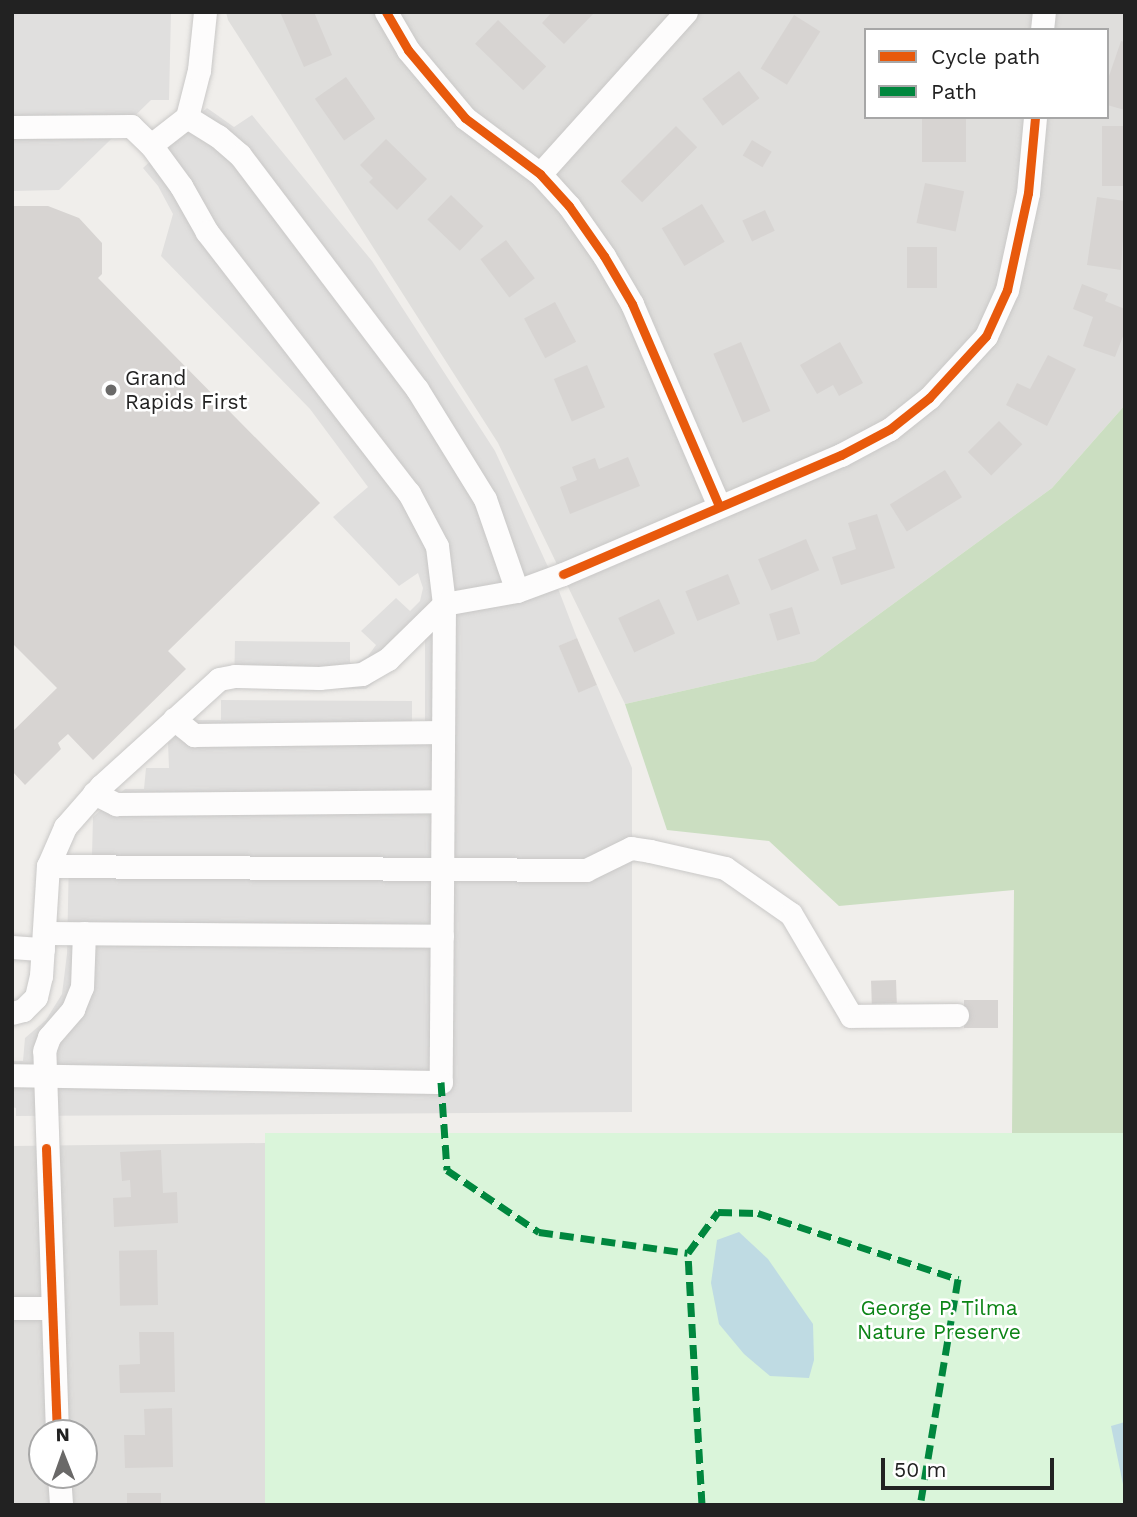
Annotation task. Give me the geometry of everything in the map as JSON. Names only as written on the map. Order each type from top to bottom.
[{"type":"street","points":[[151,145],[187,117],[200,70],[205,12]]},
{"type":"street","points":[[386,12],[408,50],[465,118],[540,174],[569,206],[632,304],[719,506]]},
{"type":"street","points":[[540,174],[687,12]]},
{"type":"street","points":[[187,117],[218,135],[240,155],[417,389],[485,499],[517,591]]},
{"type":"street","points":[[12,1013],[23,1010],[36,997],[48,866],[65,827],[94,793],[219,679],[234,676],[319,678],[362,674],[388,659],[444,604],[517,591],[563,574],[841,455],[890,429],[929,398],[986,336],[1007,290],[1020,244],[1035,119]]},
{"type":"street","points":[[12,127],[131,125],[151,145],[181,186],[207,232],[409,493],[437,545],[444,604],[441,1082],[12,1075]]},
{"type":"street","points":[[174,719],[194,735],[443,732]]},
{"type":"street","points":[[94,793],[116,804],[442,801]]},
{"type":"street","points":[[48,866],[586,870],[631,848],[725,868],[791,914],[850,1016],[957,1015]]},
{"type":"street","points":[[12,947],[84,933],[442,936]]},
{"type":"street","points":[[56,1419],[50,1308],[44,1044],[73,1009],[82,987],[84,933]]},
{"type":"street","points":[[12,1308],[50,1308]]},
{"type":"shaded area","points":[[12,12],[171,12],[169,100],[151,100],[59,190],[12,191]]},
{"type":"shaded area","points":[[226,12],[1125,12],[1125,405],[1052,488],[815,661],[625,704],[498,443],[228,20]]},
{"type":"shaded area","points":[[207,108],[234,127],[252,115],[372,261],[495,451],[559,591],[577,638],[559,646],[579,692],[597,685],[632,768],[632,1112],[16,1116],[16,1108],[12,1107],[12,1061],[23,1061],[25,1038],[46,1020],[62,994],[67,954],[69,855],[92,855],[93,817],[125,789],[144,789],[146,768],[169,768],[168,743],[192,720],[221,720],[221,700],[412,701],[412,722],[425,722],[425,639],[366,689],[234,689],[235,641],[350,642],[350,663],[356,663],[368,656],[376,645],[361,631],[396,598],[410,611],[420,601],[423,588],[418,573],[399,586],[333,517],[368,487],[310,409],[161,256],[173,214],[158,186],[143,168]]},
{"type":"shaded area","points":[[265,1143],[276,1505],[12,1505],[12,1146]]},
{"type":"green space","points":[[1125,405],[1125,1133],[1012,1134],[1014,890],[839,906],[769,841],[667,830],[625,704],[815,661],[1052,488]]},
{"type":"green space","name":"George P. Tilma Nature Preserve","points":[[265,1133],[1125,1133],[1125,1505],[265,1505]]},
{"type":"water","points":[[739,1232],[768,1259],[813,1324],[814,1360],[809,1378],[770,1376],[744,1354],[719,1324],[711,1283],[717,1240]]},
{"type":"water","points":[[1125,1422],[1125,1494],[1111,1426]]},
{"type":"building","points":[[280,12],[314,12],[332,55],[304,67]]},
{"type":"building","points":[[552,12],[595,12],[564,44],[542,23]]},
{"type":"building","points":[[794,15],[820,31],[787,85],[761,68]]},
{"type":"building","points":[[498,20],[546,67],[523,90],[475,44]]},
{"type":"building","points":[[1121,41],[1125,42],[1125,110],[1109,106],[1109,76]]},
{"type":"building","points":[[739,71],[759,98],[723,126],[702,99]]},
{"type":"building","points":[[346,77],[375,119],[344,141],[315,99]]},
{"type":"building","points":[[922,119],[966,119],[966,162],[922,162]]},
{"type":"building","points":[[676,126],[697,147],[642,202],[621,181]]},
{"type":"building","points":[[1102,126],[1125,126],[1125,186],[1102,186]]},
{"type":"building","points":[[386,139],[427,179],[397,210],[369,182],[373,178],[360,165]]},
{"type":"building","points":[[752,140],[772,152],[762,167],[743,155]]},
{"type":"building","points":[[925,183],[964,191],[956,231],[916,223]]},
{"type":"building","points":[[451,195],[483,226],[460,251],[427,219]]},
{"type":"building","points":[[1097,197],[1125,201],[1121,270],[1087,265]]},
{"type":"building","points":[[702,204],[725,242],[684,266],[662,228]]},
{"type":"building","name":"Grand Rapids First","points":[[12,206],[48,206],[79,218],[102,243],[102,274],[98,278],[320,503],[168,651],[186,669],[93,760],[68,734],[58,743],[61,749],[25,785],[12,771],[12,732],[57,688],[12,643]]},
{"type":"building","points":[[765,210],[775,231],[752,241],[742,221]]},
{"type":"building","points":[[506,240],[535,278],[509,298],[480,259]]},
{"type":"building","points":[[907,247],[937,247],[937,288],[907,288]]},
{"type":"building","points":[[1082,284],[1108,294],[1105,301],[1125,309],[1125,331],[1115,357],[1083,346],[1093,317],[1073,309]]},
{"type":"building","points":[[555,302],[576,342],[545,358],[524,318]]},
{"type":"building","points":[[741,342],[770,411],[743,423],[713,354]]},
{"type":"building","points":[[840,342],[863,383],[839,396],[833,385],[817,394],[800,365]]},
{"type":"building","points":[[1048,355],[1076,369],[1047,426],[1006,405],[1017,383],[1030,389]]},
{"type":"building","points":[[587,365],[605,407],[572,421],[554,379]]},
{"type":"building","points":[[999,421],[1022,444],[991,475],[968,452]]},
{"type":"building","points":[[628,457],[640,486],[570,514],[560,487],[577,480],[572,467],[595,458],[599,469]]},
{"type":"building","points":[[945,470],[962,497],[907,532],[890,504]]},
{"type":"building","points":[[877,514],[895,568],[841,585],[832,557],[856,549],[848,523]]},
{"type":"building","points":[[806,539],[819,570],[771,591],[758,559]]},
{"type":"building","points":[[728,574],[740,604],[697,621],[685,591]]},
{"type":"building","points":[[659,599],[675,633],[634,652],[618,618]]},
{"type":"building","points":[[792,607],[800,634],[777,641],[769,614]]},
{"type":"building","points":[[577,638],[597,685],[579,693],[559,646]]},
{"type":"building","points":[[896,980],[897,1003],[872,1004],[871,981]]},
{"type":"building","points":[[964,1000],[998,1000],[998,1028],[964,1028]]},
{"type":"building","points":[[161,1150],[163,1193],[177,1192],[178,1223],[114,1227],[113,1198],[131,1197],[130,1180],[122,1181],[120,1152]]},
{"type":"building","points":[[157,1250],[158,1305],[120,1306],[119,1251]]},
{"type":"building","points":[[139,1332],[174,1332],[175,1392],[120,1393],[119,1365],[140,1364]]},
{"type":"building","points":[[172,1408],[173,1467],[125,1468],[124,1435],[145,1435],[144,1409]]},
{"type":"building","points":[[127,1493],[161,1493],[161,1505],[127,1505]]},
{"type":"marked path","points":[[441,1082],[447,1170],[539,1232],[688,1253]]},
{"type":"marked path","points":[[702,1505],[688,1253],[718,1212],[758,1213],[958,1279],[920,1505]]},
{"type":"cycle path","points":[[386,12],[408,50],[465,118],[540,174],[569,206],[604,256],[632,304],[719,506]]},
{"type":"cycle path","points":[[563,574],[841,455],[890,429],[929,398],[986,336],[1007,290],[1028,193],[1035,119]]},
{"type":"cycle path","points":[[46,1148],[56,1419]]},
{"type":"place","name":"Grand Rapids First","points":[[111,390]]}]
